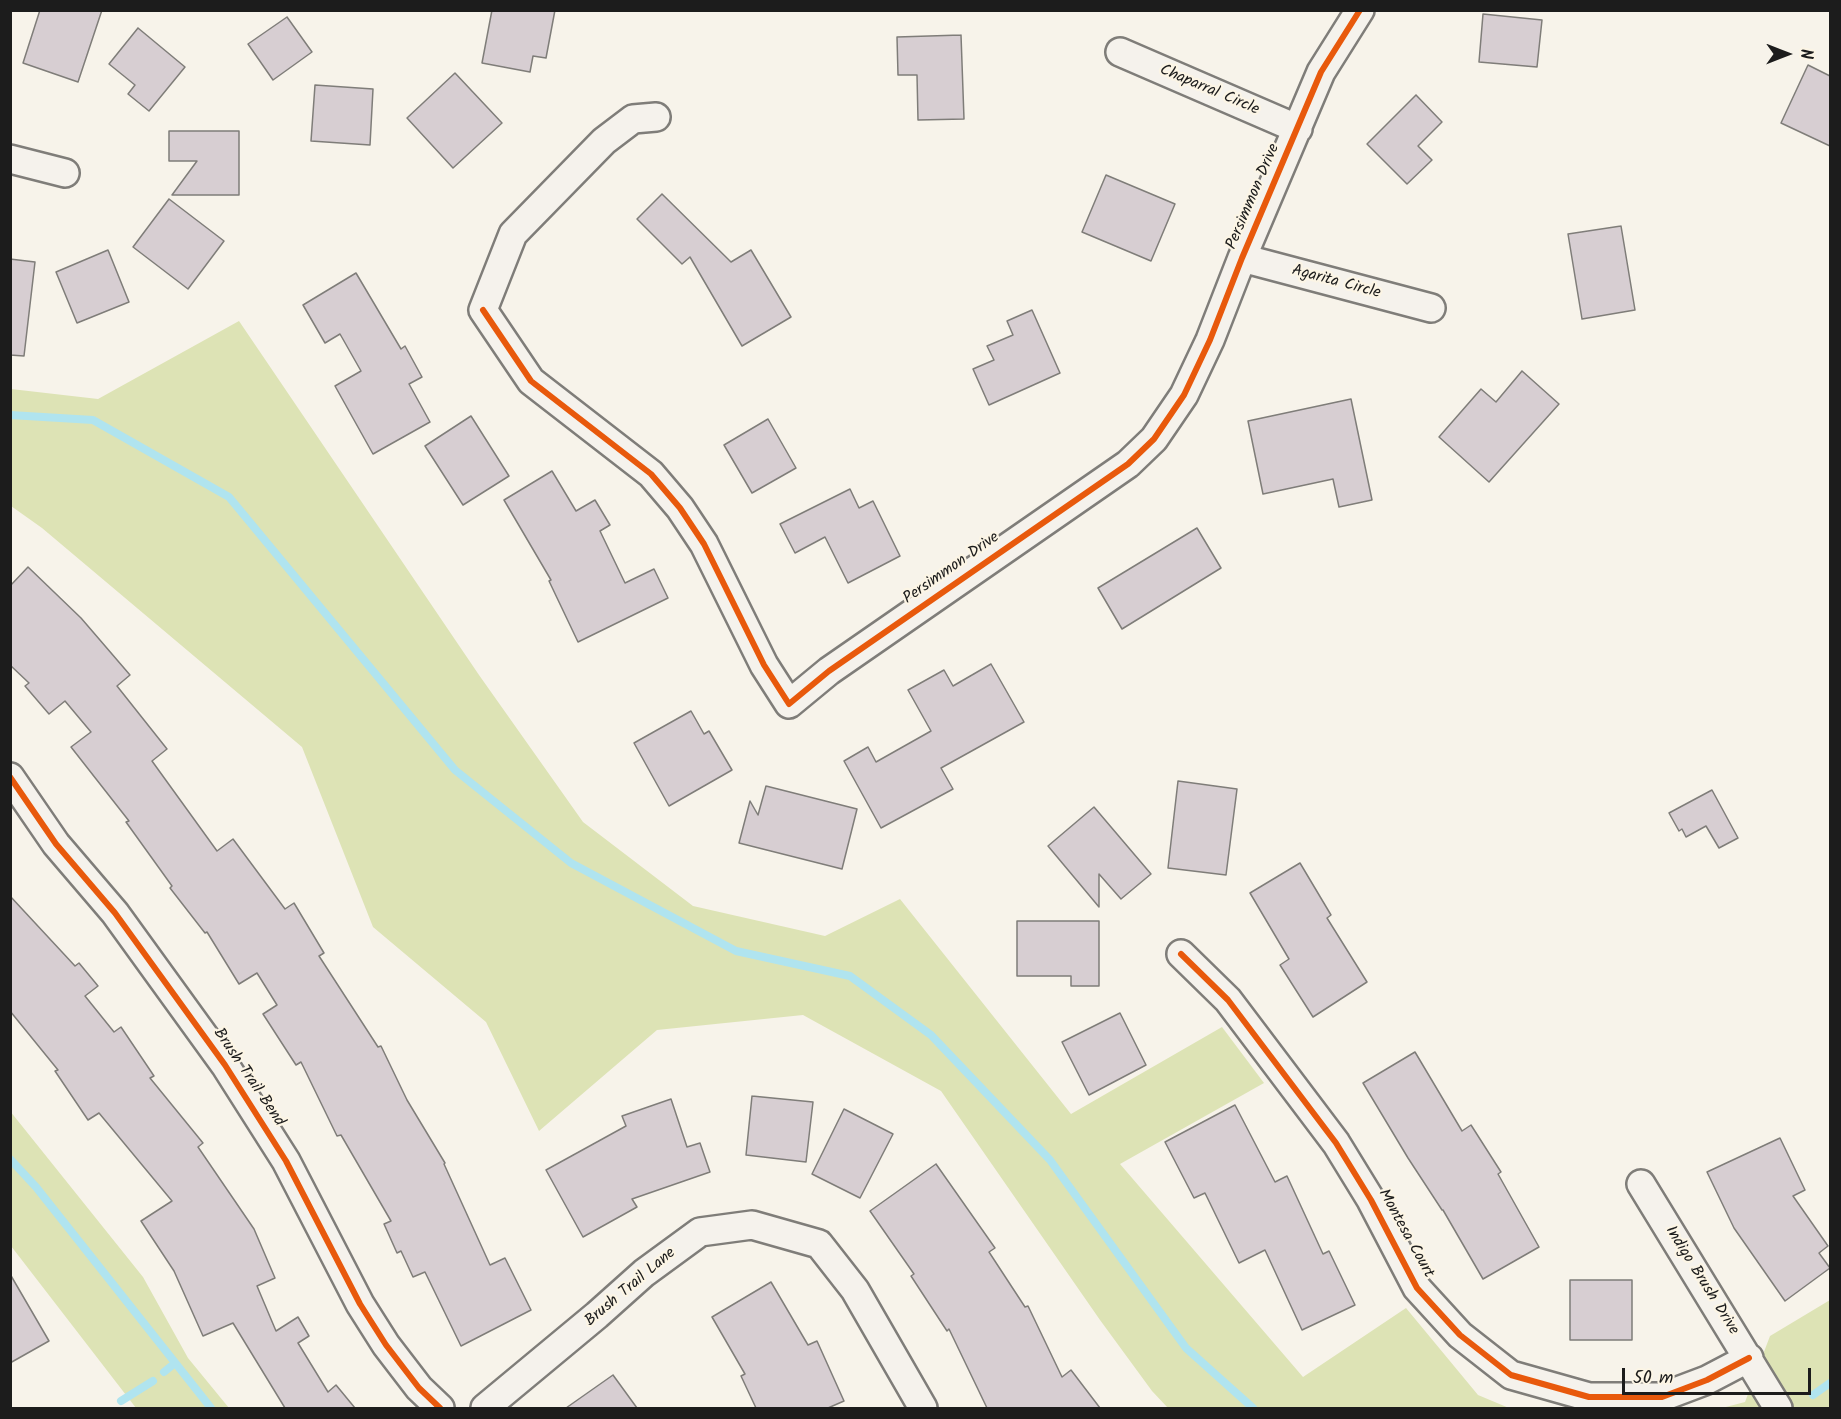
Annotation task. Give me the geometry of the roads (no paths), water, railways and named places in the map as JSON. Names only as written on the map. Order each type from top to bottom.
[{"type":"street","name":"Persimmon Drive","points":[[657,117],[633,119],[604,141],[513,234],[483,310],[531,381],[651,474],[680,508],[704,544],[764,665],[789,704],[829,671],[1128,464],[1154,439],[1184,395],[1210,340],[1242,258],[1321,72],[1360,10]]},
{"type":"street","name":"Chaparral Circle","points":[[1120,52],[1298,129]]},
{"type":"street","points":[[10,159],[65,173]]},
{"type":"street","name":"Agarita Circle","points":[[1242,258],[1431,308]]},
{"type":"street","name":"Brush Trail Bend","points":[[10,777],[56,844],[115,913],[225,1065],[286,1161],[360,1304],[386,1346],[419,1388],[440,1408]]},
{"type":"street","name":"Montesa Court","points":[[1181,954],[1228,1000],[1336,1143],[1371,1200],[1417,1288],[1460,1335],[1511,1376],[1589,1397],[1662,1397],[1707,1380],[1749,1358]]},
{"type":"street","name":"Indigo Brush Drive","points":[[1641,1184],[1778,1408]]},
{"type":"street","name":"Brush Trail Lane","points":[[485,1408],[597,1316],[644,1273],[700,1232],[752,1225],[819,1244],[855,1290],[923,1408]]},
{"type":"waterway","points":[[10,415],[93,420],[229,497],[455,770],[571,863],[736,951],[850,976],[931,1035],[1050,1160],[1186,1348],[1253,1408]]},
{"type":"waterway","points":[[10,1159],[36,1187],[211,1408]]},
{"type":"waterway","points":[[164,1372],[175,1363]]},
{"type":"waterway","points":[[121,1401],[153,1381]]},
{"type":"waterway","points":[[1813,1395],[1830,1383]]}]
